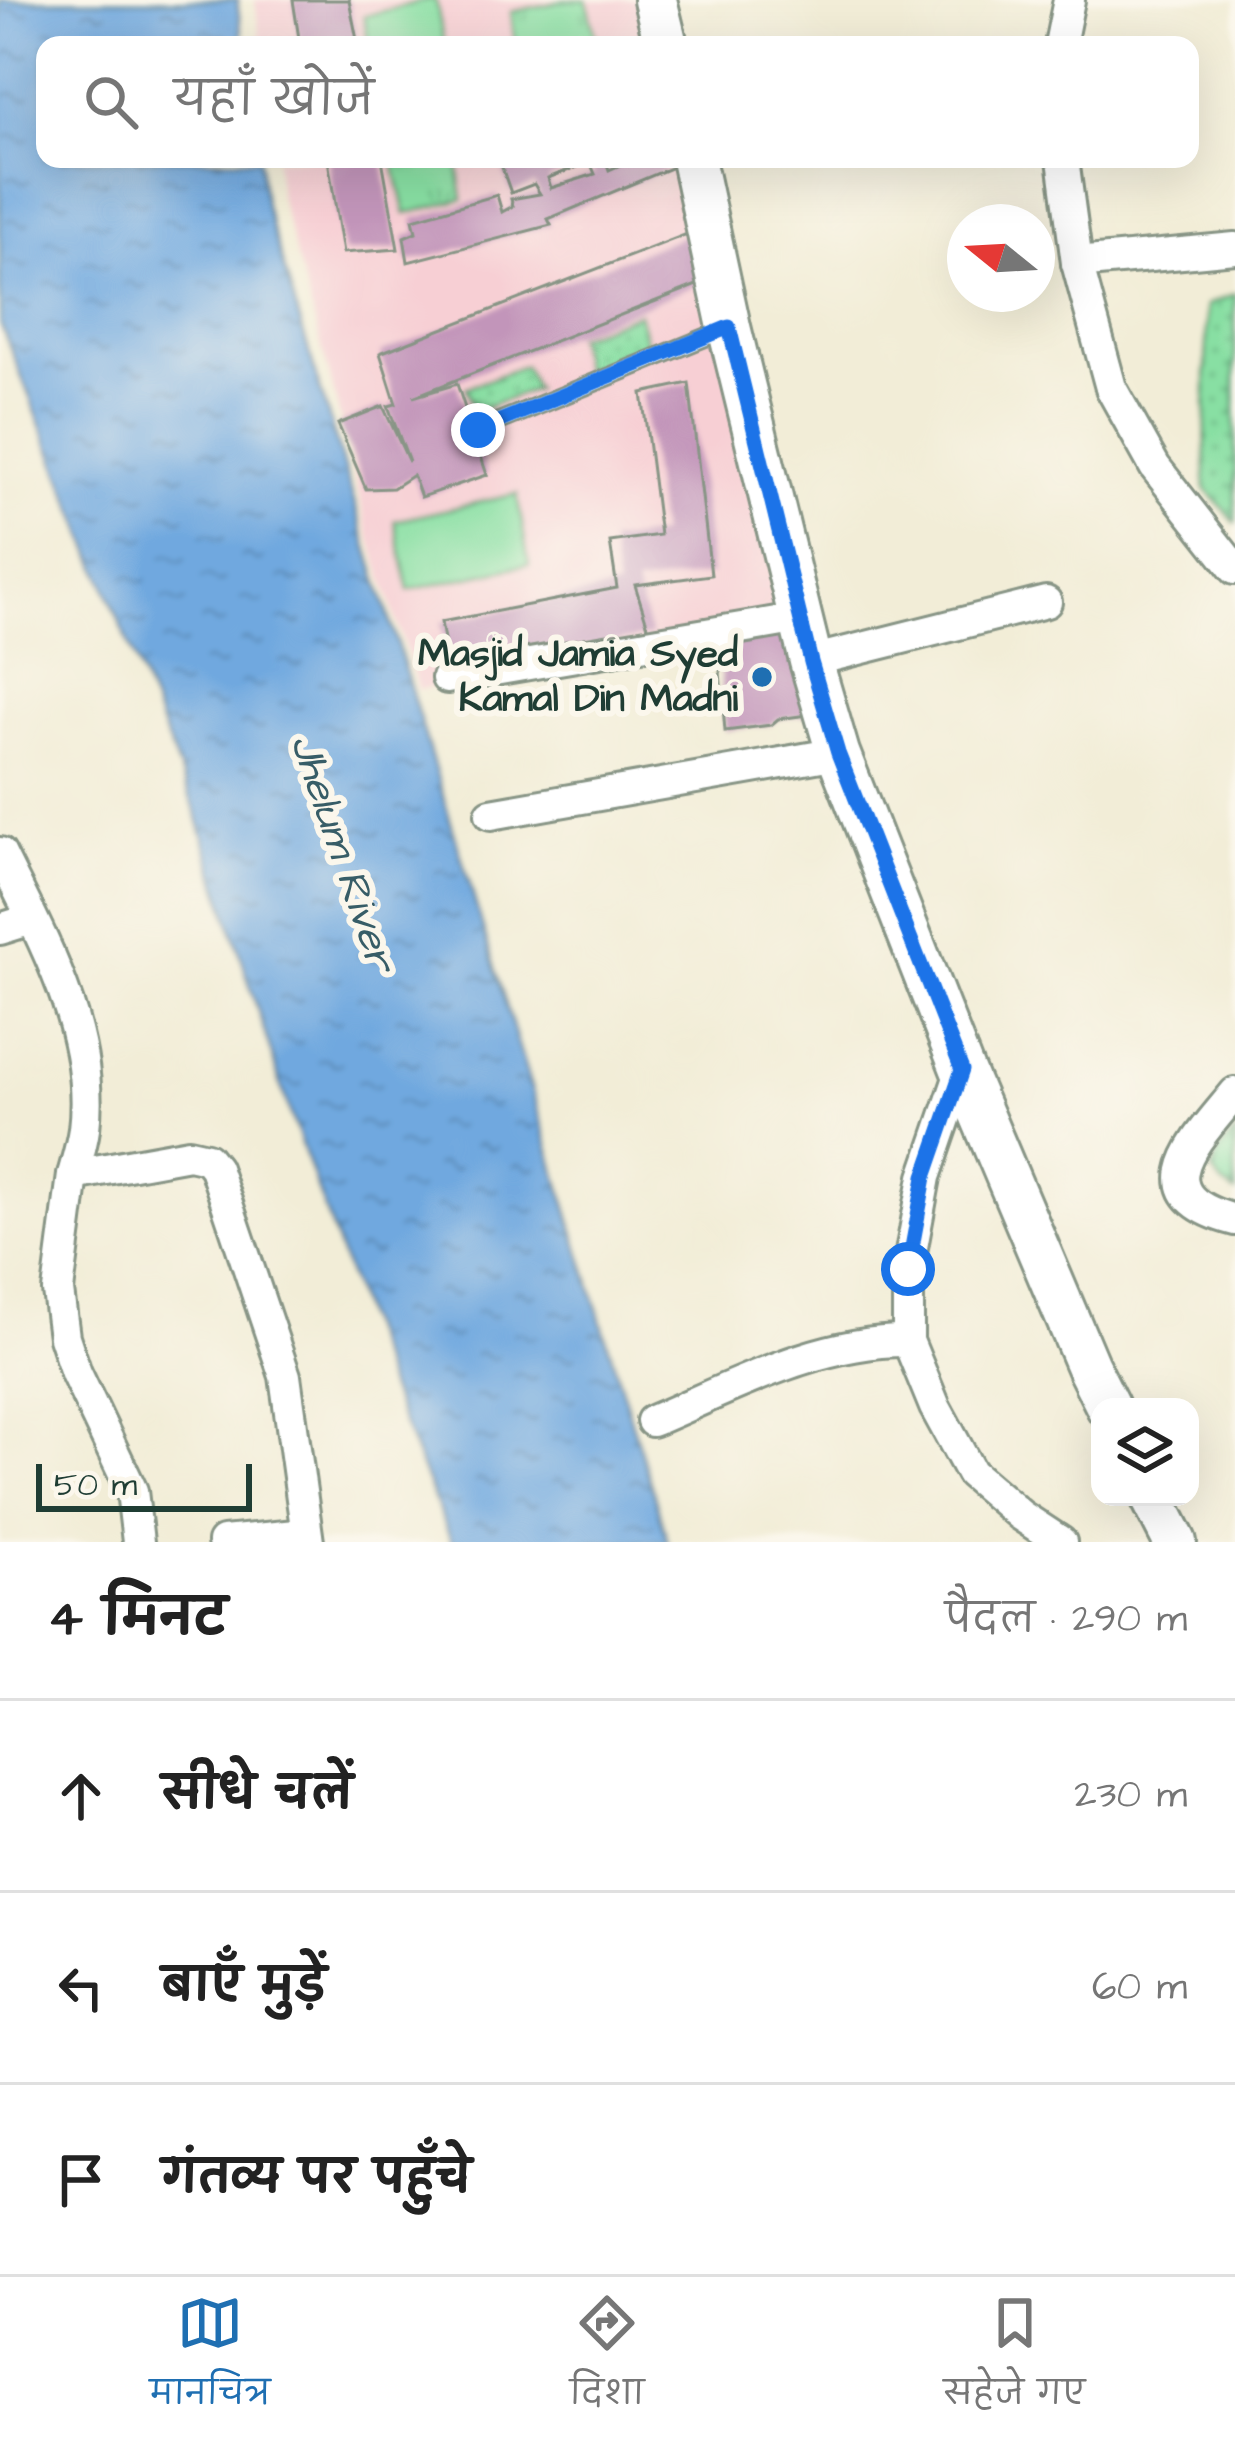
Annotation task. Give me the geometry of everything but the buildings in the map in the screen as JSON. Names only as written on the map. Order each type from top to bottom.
[{"type":"street","points":[[655,0],[664,36]]},
{"type":"street","points":[[1062,36],[1069,0]]},
{"type":"street","points":[[695,168],[800,618],[838,753],[962,1070],[1104,1398]]},
{"type":"street","points":[[1064,168],[1077,263],[1111,388],[1155,467],[1235,569]]},
{"type":"street","points":[[1077,263],[1235,248]]},
{"type":"street","points":[[811,662],[1046,602]]},
{"type":"street","points":[[447,678],[800,618]]},
{"type":"street","points":[[490,814],[838,753]]},
{"type":"street","points":[[0,853],[74,1018],[85,1084],[84,1129],[58,1291],[64,1337],[76,1373],[132,1491],[138,1542]]},
{"type":"street","points":[[0,929],[32,919]]},
{"type":"street","points":[[962,1070],[925,1177],[908,1269],[908,1340],[935,1407],[971,1473],[1061,1542]]},
{"type":"street","points":[[1235,1093],[1184,1159],[1180,1176],[1185,1192],[1203,1207],[1235,1220]]},
{"type":"street","points":[[74,1175],[189,1154],[207,1158],[215,1168],[285,1376],[307,1538],[223,1542]]},
{"type":"street","points":[[652,1420],[843,1346],[908,1340]]},
{"type":"street","points":[[1157,1506],[1175,1542]]},
{"type":"lane","points":[[478,430],[729,327]]},
{"type":"shaded area","points":[[255,0],[641,0],[652,36],[260,36]]},
{"type":"shaded area","points":[[276,168],[685,168],[792,612],[418,690],[366,524],[280,199]]},
{"type":"green space","points":[[436,0],[442,36],[367,36],[364,16]]},
{"type":"green space","points":[[587,0],[596,36],[514,36],[511,12]]},
{"type":"green space","points":[[395,168],[458,168],[463,199],[406,214]]},
{"type":"green space","points":[[1235,294],[1235,522],[1205,488],[1207,305]]},
{"type":"green space","points":[[639,313],[647,346],[583,372],[576,337]]},
{"type":"green space","points":[[524,366],[535,389],[474,412],[466,388]]},
{"type":"green space","points":[[517,494],[529,564],[409,590],[395,521]]},
{"type":"green space","points":[[1235,1132],[1235,1193],[1212,1170],[1218,1153]]},
{"type":"water","name":"Jhelum River","points":[[0,0],[237,0],[242,36],[36,36],[36,168],[260,168],[265,206],[668,1542],[452,1542],[389,1390],[285,1098],[196,812],[0,323]]},
{"type":"place","name":"Masjid Jamia Syed Kamal Din Madni","points":[[762,677]]},
{"type":"route","points":[[478,430],[729,327],[838,753],[962,1070],[925,1177],[908,1269]]}]
